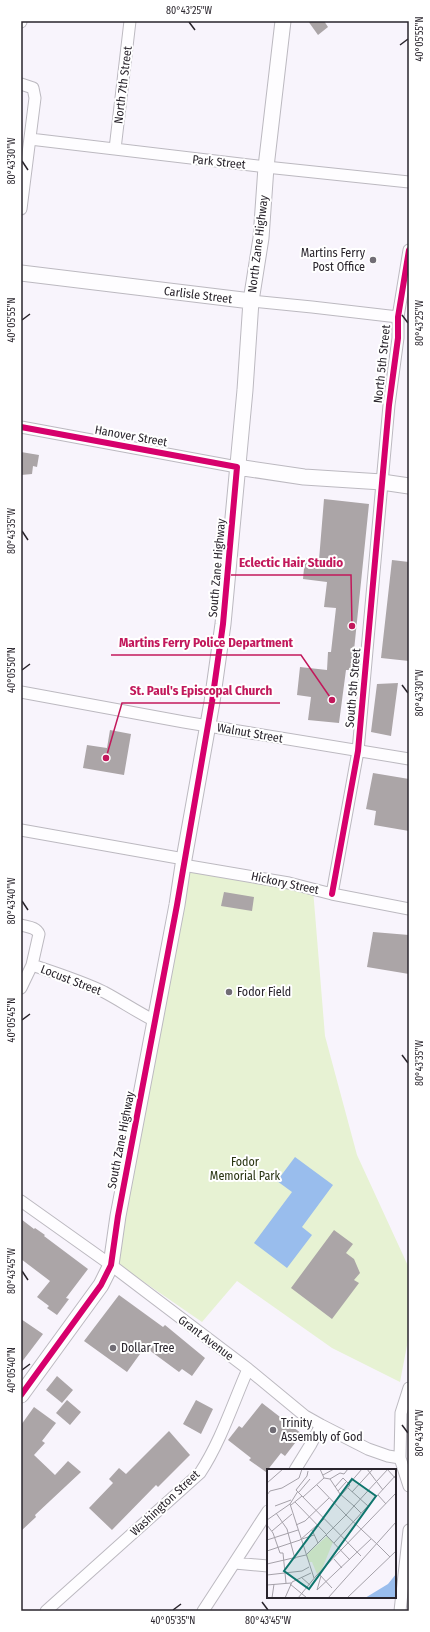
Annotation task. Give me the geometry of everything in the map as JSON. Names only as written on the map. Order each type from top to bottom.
[{"type":"street","name":"North 7th Street","points":[[115,149],[130,21]]},
{"type":"street","name":"North Zane Highway","points":[[237,467],[245,390],[251,301],[261,238],[266,167],[283,21]]},
{"type":"street","points":[[21,84],[33,88],[35,93],[21,209]]},
{"type":"street","name":"Park Street","points":[[30,139],[266,167],[409,182]]},
{"type":"street","name":"North 5th Street","points":[[382,482],[389,405],[398,338],[398,317],[409,250]]},
{"type":"street","name":"Carlisle Street","points":[[21,273],[398,317]]},
{"type":"street","name":"Hanover Street","points":[[21,427],[237,467],[304,477],[382,482],[409,486]]},
{"type":"street","name":"South Zane Highway","points":[[21,1395],[101,1285],[111,1264],[118,1216],[184,862],[207,726],[223,624],[237,467]]},
{"type":"street","name":"South 5th Street","points":[[332,894],[358,751],[382,482]]},
{"type":"street","name":"Walnut Street","points":[[21,692],[207,726],[409,758]]},
{"type":"street","name":"Hickory Street","points":[[21,830],[294,884],[332,894],[409,909]]},
{"type":"street","name":"Locust Street","points":[[21,925],[30,927],[39,934],[32,965],[60,974],[104,992],[136,1012],[155,1021]]},
{"type":"street","points":[[21,988],[32,965]]},
{"type":"street","name":"Grant Avenue","points":[[21,1201],[111,1264],[248,1369],[305,1416],[368,1450],[400,1458]]},
{"type":"street","name":"Washington Street","points":[[46,1611],[200,1473],[206,1463],[248,1369]]},
{"type":"street","points":[[409,1388],[401,1413],[400,1458],[409,1486]]},
{"type":"street","points":[[296,1469],[321,1425]]},
{"type":"street","points":[[203,1611],[267,1513]]},
{"type":"street","points":[[400,1611],[400,1573],[409,1530]]},
{"type":"street","points":[[235,1563],[267,1566]]},
{"type":"green space","name":"Fodor Memorial Park","points":[[189,866],[313,889],[325,1036],[357,1155],[409,1268],[409,1335],[400,1382],[332,1348],[237,1281],[202,1322],[112,1260]]},
{"type":"water","points":[[295,1157],[333,1185],[302,1227],[312,1235],[287,1268],[254,1243],[292,1192],[277,1181]]},
{"type":"building","points":[[308,21],[324,21],[328,27],[318,35]]},
{"type":"building","points":[[21,452],[39,455],[37,467],[33,466],[32,474],[21,475]]},
{"type":"building","points":[[324,499],[369,504],[352,670],[346,670],[339,723],[308,720],[311,697],[297,695],[300,667],[327,670],[328,652],[331,652],[336,608],[324,607],[327,582],[303,579],[305,558],[319,560]]},
{"type":"building","points":[[392,560],[409,562],[409,661],[381,658]]},
{"type":"building","points":[[398,683],[391,736],[371,732],[377,684]]},
{"type":"building","points":[[110,730],[131,734],[124,775],[83,768],[87,745],[107,748]]},
{"type":"building","points":[[373,773],[409,779],[409,831],[374,825],[376,811],[366,809]]},
{"type":"building","points":[[224,892],[254,897],[252,911],[221,906]]},
{"type":"building","points":[[373,932],[409,935],[409,974],[367,967]]},
{"type":"building","points":[[21,1219],[45,1235],[44,1236],[88,1269],[66,1298],[69,1299],[57,1315],[47,1308],[49,1306],[37,1297],[50,1281],[21,1259]]},
{"type":"building","points":[[334,1230],[353,1244],[346,1253],[354,1259],[360,1273],[354,1280],[359,1283],[332,1319],[291,1288]]},
{"type":"building","points":[[119,1295],[163,1327],[165,1325],[205,1358],[192,1376],[182,1369],[179,1372],[145,1347],[127,1372],[84,1341]]},
{"type":"building","points":[[21,1319],[43,1334],[21,1363]]},
{"type":"building","points":[[57,1376],[73,1390],[62,1403],[46,1390]]},
{"type":"building","points":[[67,1400],[81,1412],[70,1425],[56,1413]]},
{"type":"building","points":[[196,1400],[213,1409],[201,1434],[183,1424]]},
{"type":"building","points":[[262,1403],[302,1434],[285,1456],[281,1453],[266,1472],[249,1460],[251,1458],[228,1440],[239,1426],[242,1428]]},
{"type":"building","points":[[34,1407],[56,1423],[42,1441],[45,1443],[34,1455],[55,1475],[68,1461],[81,1472],[35,1515],[36,1517],[21,1531],[21,1425]]},
{"type":"building","points":[[169,1431],[190,1455],[158,1487],[156,1485],[112,1530],[89,1508],[113,1483],[109,1479],[119,1468],[126,1474]]},
{"type":"cycle path","points":[[332,894],[358,751],[389,405],[398,338],[398,317],[409,250]]},
{"type":"cycle path","points":[[21,427],[237,467],[223,624],[212,702],[177,905],[118,1216],[111,1265],[101,1285],[21,1395]]},
{"type":"place","name":"Martins Ferry Post Office","points":[[373,260]]},
{"type":"place","name":"Eclectic Hair Studio","points":[[352,626]]},
{"type":"place","name":"Martins Ferry Police Department","points":[[332,700]]},
{"type":"place","name":"St. Paul's Episcopal Church","points":[[106,758]]},
{"type":"place","name":"Fodor Field","points":[[229,992]]},
{"type":"place","name":"Dollar Tree","points":[[113,1348]]},
{"type":"place","name":"Trinity Assembly of God","points":[[273,1430]]}]
